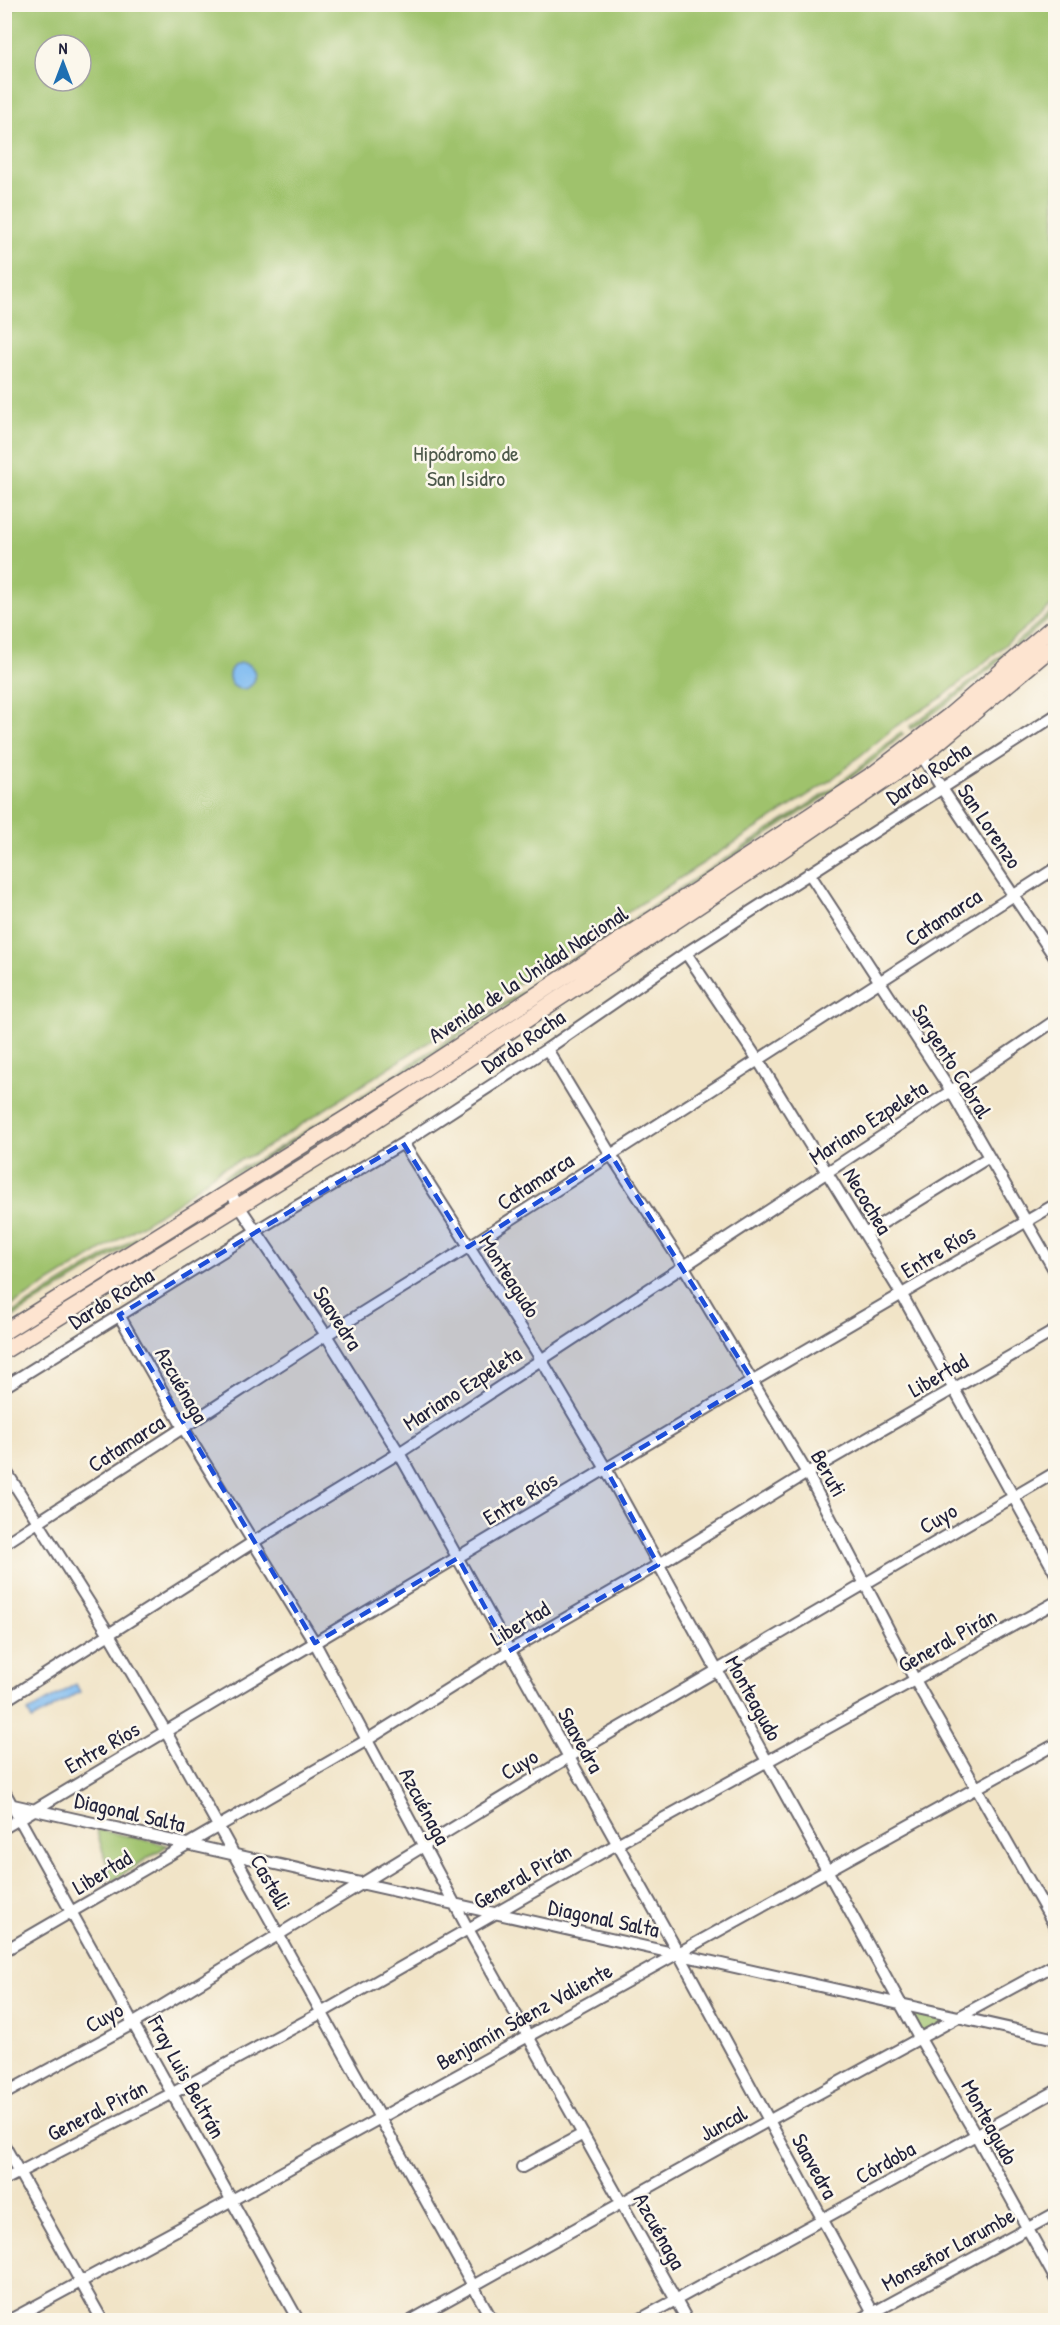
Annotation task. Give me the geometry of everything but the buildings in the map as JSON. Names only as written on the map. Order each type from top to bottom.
[{"type":"main road","name":"Avenida de la Unidad Nacional","points":[[4,1332],[407,1080],[768,844],[919,749],[1056,624]]},
{"type":"main road","name":"Avenida de la Unidad Nacional","points":[[4,1351],[371,1124],[919,749],[1056,644]]},
{"type":"street","name":"Dardo Rocha","points":[[4,1387],[257,1230],[403,1143],[547,1049],[686,953],[941,787],[1055,716]]},
{"type":"street","name":"San Lorenzo","points":[[919,749],[941,787],[1056,959]]},
{"type":"street","name":"Catamarca","points":[[4,1545],[1056,868]]},
{"type":"street","name":"Sargento Cabral","points":[[809,873],[951,1091],[1056,1274]]},
{"type":"street","name":"Necochea","points":[[686,953],[758,1060],[902,1295],[1056,1574]]},
{"type":"street","name":"Mariano Ezpeleta","points":[[4,1701],[255,1541],[399,1453],[1056,1020]]},
{"type":"street","name":"Beruti","points":[[547,1049],[611,1155],[684,1267],[807,1473],[915,1680],[1056,1928]]},
{"type":"street","name":"Monteagudo","points":[[403,1143],[541,1359],[606,1469],[919,2037],[1056,2280]]},
{"type":"street","points":[[865,1234],[989,1157]]},
{"type":"street","name":"Saavedra","points":[[229,1191],[327,1335],[399,1453],[679,1954],[875,2317]]},
{"type":"street","name":"Entre Ríos","points":[[4,1828],[753,1381],[1056,1204]]},
{"type":"street","name":"Azcuénaga","points":[[119,1315],[184,1430],[255,1541],[315,1643],[454,1904],[687,2320]]},
{"type":"street","name":"Libertad","points":[[4,1952],[367,1740],[509,1651],[807,1473],[1056,1330]]},
{"type":"street","name":"Castelli","points":[[4,1468],[109,1634],[166,1732],[492,2320]]},
{"type":"street","name":"Cuyo","points":[[4,2094],[134,2023],[569,1756],[1056,1472]]},
{"type":"street","name":"General Pirán","points":[[4,2180],[321,2013],[617,1844],[1056,1602]]},
{"type":"street","name":"Benjamín Sáenz Valiente","points":[[10,2320],[679,1954],[1056,1744]]},
{"type":"street","name":"Fray Luis Beltrán","points":[[4,1791],[9,1804],[21,1818],[298,2320]]},
{"type":"street","name":"Diagonal Salta","points":[[9,1804],[1056,2039]]},
{"type":"street","name":"Juncal","points":[[412,2320],[919,2037],[1056,1964]]},
{"type":"street","name":"Córdoba","points":[[639,2320],[1056,2091]]},
{"type":"street","points":[[522,2167],[583,2134]]},
{"type":"street","points":[[4,2145],[102,2320]]},
{"type":"street","name":"Monseñor Larumbe","points":[[860,2320],[875,2317],[1056,2213]]},
{"type":"highlighted area","points":[[403,1143],[468,1247],[611,1155],[753,1381],[606,1469],[658,1565],[509,1651],[458,1558],[315,1643],[119,1315]]},
{"type":"green space","name":"Hipódromo de San Isidro","points":[[22,4],[1055,5],[1055,603],[943,697],[896,726],[831,780],[259,1152],[220,1169],[174,1205],[5,1310],[5,16]]},
{"type":"green space","points":[[1055,609],[1055,613],[959,695],[911,729],[910,726],[957,693]]},
{"type":"green space","points":[[901,732],[903,734],[875,759],[828,795],[407,1071],[263,1160],[226,1179],[224,1176],[262,1158],[353,1102],[826,793]]},
{"type":"green space","points":[[216,1183],[217,1185],[183,1212],[5,1322],[5,1318],[182,1209]]},
{"type":"green space","points":[[209,1213],[189,1231],[5,1345],[5,1336]]},
{"type":"green space","points":[[96,1829],[168,1845],[112,1881]]},
{"type":"green space","points":[[902,2006],[955,2017],[919,2037]]},
{"type":"water","points":[[242,663],[251,667],[255,676],[251,685],[242,689],[233,685],[229,676],[233,667]]},
{"type":"water","points":[[76,1684],[80,1692],[32,1720],[28,1712]]}]
